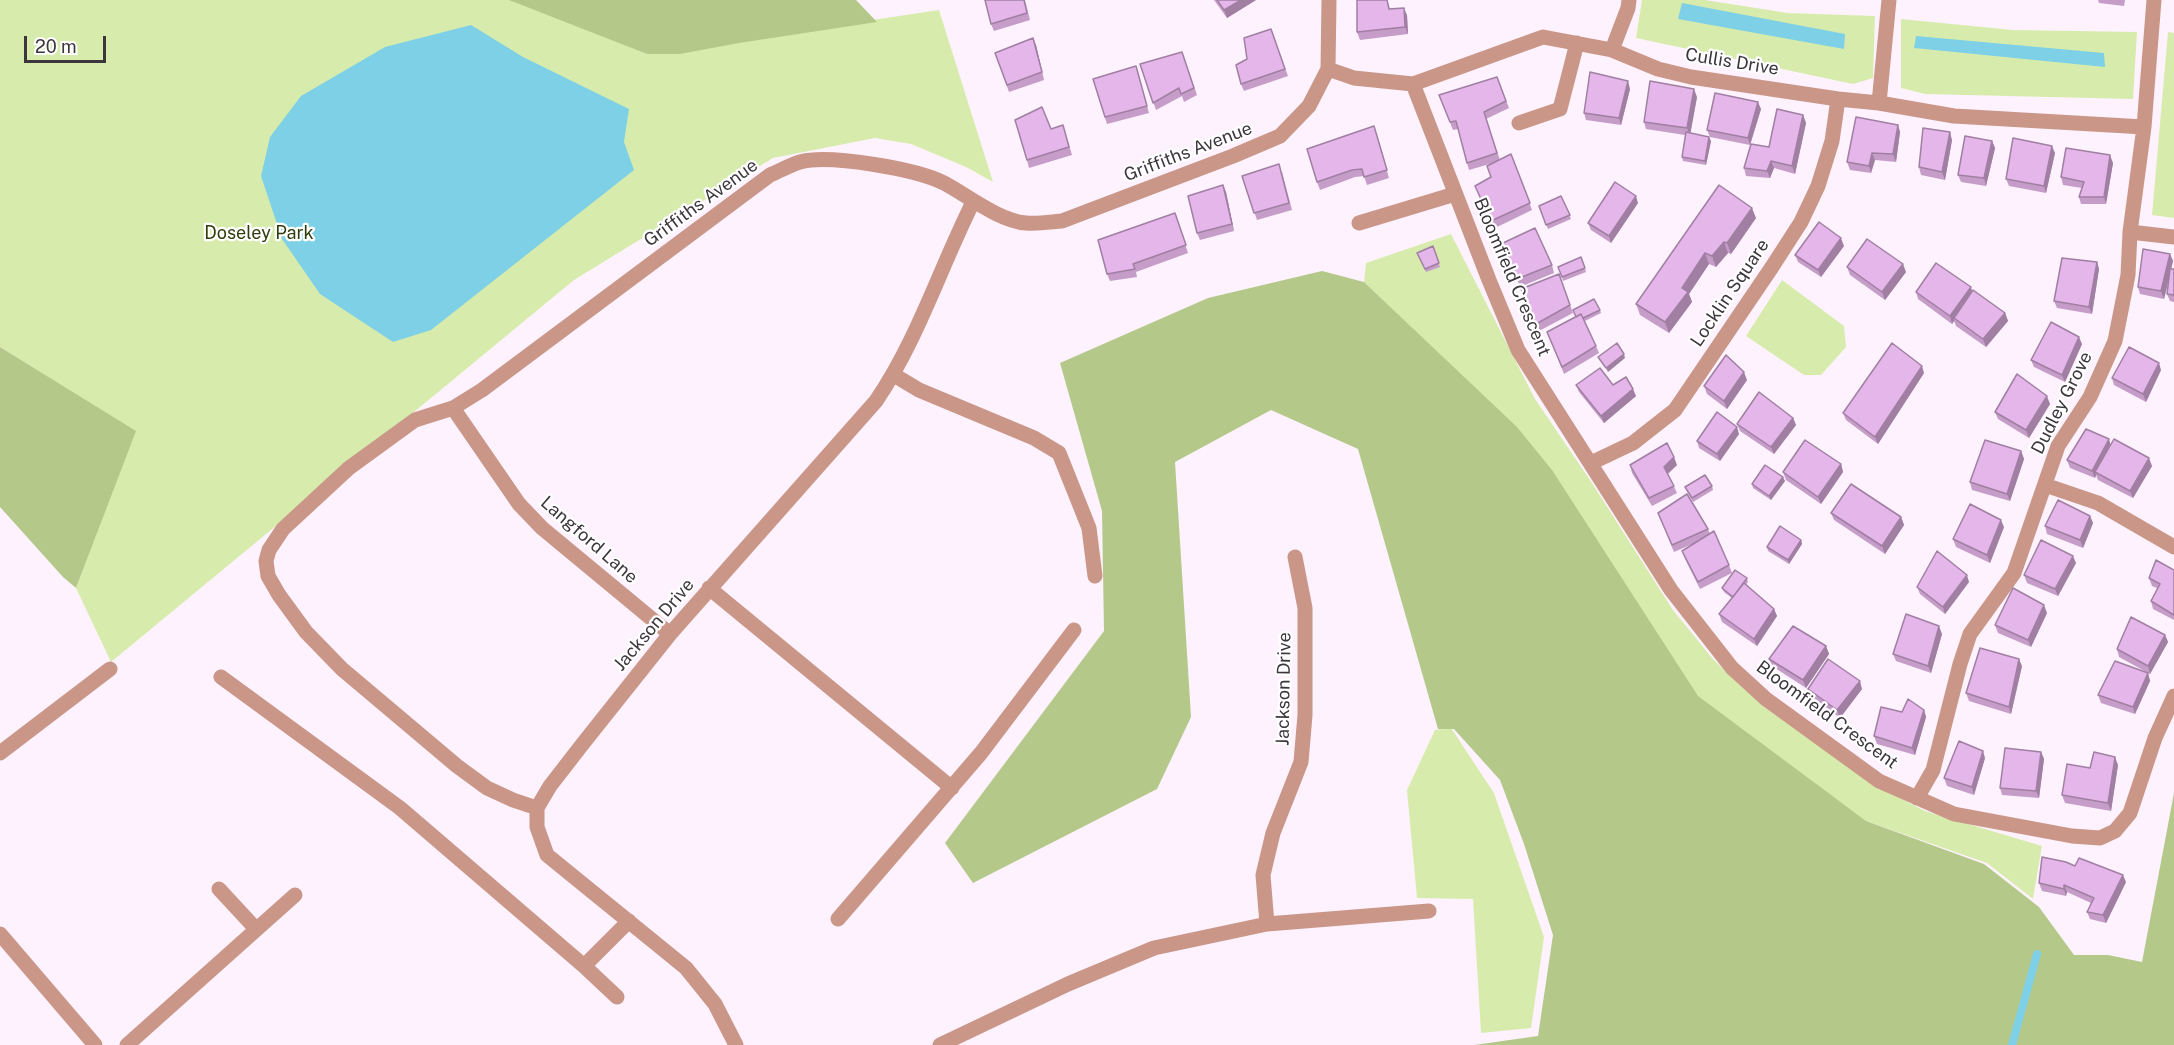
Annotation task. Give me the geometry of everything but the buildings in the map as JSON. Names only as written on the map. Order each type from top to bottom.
[{"type":"street","name":"Griffiths Avenue","points":[[537,808],[488,788],[457,766],[342,669],[306,632],[268,576],[266,561],[269,550],[283,529],[350,468],[415,420],[453,408],[482,390],[770,175],[801,162],[826,159],[906,169],[943,183],[973,202],[1024,223],[1062,221],[1281,136],[1309,106],[1328,69],[1329,0]]},
{"type":"street","points":[[1612,50],[1629,0]]},
{"type":"street","points":[[1879,103],[1889,0]]},
{"type":"street","name":"Dudley Grove","points":[[1917,798],[1933,770],[1970,634],[2014,573],[2058,446],[2090,397],[2115,341],[2128,275],[2130,232],[2144,127],[2154,0]]},
{"type":"street","name":"Cullis Drive","points":[[1328,69],[1354,78],[1413,84],[1543,37],[1612,50],[1658,69],[1690,77],[1879,103],[1954,116],[2144,127]]},
{"type":"street","points":[[1519,123],[1560,109],[1577,43]]},
{"type":"street","name":"Bloomfield Crescent","points":[[1413,84],[1518,350],[1671,590],[1732,668],[1766,699],[1879,781],[1954,814],[2072,836],[2100,838],[2115,831],[2130,813],[2155,738],[2174,696]]},
{"type":"street","name":"Locklin Square","points":[[1591,463],[1633,443],[1675,410],[1767,276],[1801,222],[1818,186],[1832,141],[1838,99]]},
{"type":"street","name":"Bloomfield Crescent","points":[[1359,223],[1455,194]]},
{"type":"street","name":"Jackson Drive","points":[[537,808],[550,786],[580,746],[670,634],[876,400],[894,375],[917,331],[958,231],[973,202]]},
{"type":"street","points":[[2130,232],[2174,237]]},
{"type":"street","points":[[894,375],[919,390],[1034,438],[1059,453],[1089,528],[1095,576]]},
{"type":"street","name":"Langford Lane","points":[[453,408],[519,504],[542,528],[670,634]]},
{"type":"street","points":[[2045,484],[2098,503],[2174,547]]},
{"type":"street","name":"Jackson Drive","points":[[1267,924],[1263,875],[1273,833],[1301,762],[1305,715],[1305,608],[1294,557]]},
{"type":"street","points":[[709,588],[952,788]]},
{"type":"street","points":[[838,919],[981,753],[1074,630]]},
{"type":"street","points":[[0,753],[110,669]]},
{"type":"street","points":[[221,677],[400,808],[584,966],[617,998]]},
{"type":"street","points":[[537,808],[537,827],[547,855],[686,968],[715,1004],[736,1045]]},
{"type":"street","points":[[219,889],[256,929]]},
{"type":"street","points":[[127,1045],[295,895]]},
{"type":"street","points":[[940,1045],[1068,984],[1154,948],[1267,924],[1430,911]]},
{"type":"street","points":[[584,966],[629,921]]},
{"type":"street","points":[[0,934],[95,1045]]},
{"type":"green space","name":"Doseley Park","points":[[0,0],[515,0],[647,54],[939,10],[993,182],[966,167],[911,144],[875,138],[773,158],[574,280],[111,662],[76,588],[135,431],[0,347]]},
{"type":"green space","points":[[509,0],[856,0],[877,22],[680,54],[647,54]]},
{"type":"green space","points":[[1642,0],[1705,0],[1788,13],[1875,16],[1873,78],[1853,84],[1636,38]]},
{"type":"green space","points":[[1901,19],[2013,30],[2137,32],[2133,99],[1925,94],[1901,88]]},
{"type":"green space","points":[[2168,32],[2174,33],[2174,218],[2152,215]]},
{"type":"green space","points":[[1451,234],[1535,399],[1673,610],[1712,658],[1745,690],[1902,799],[1925,811],[2042,846],[2033,899],[1987,863],[1866,821],[1696,700],[1489,401],[1364,282],[1366,263]]},
{"type":"green space","points":[[1322,271],[1364,282],[1517,427],[1552,470],[1698,696],[1866,821],[1984,864],[2039,907],[2074,955],[2108,955],[2142,962],[2174,793],[2174,1045],[1474,1045],[1538,1036],[1553,935],[1524,844],[1500,780],[1454,729],[1438,729],[1358,449],[1271,410],[1175,462],[1191,717],[1157,789],[973,883],[945,843],[1104,631],[1102,511],[1060,363],[1208,298]]},
{"type":"green space","points":[[1782,280],[1844,326],[1846,347],[1821,375],[1804,375],[1746,336]]},
{"type":"green space","points":[[0,347],[136,431],[76,588],[63,577],[0,507]]},
{"type":"green space","points":[[1451,728],[1494,793],[1544,937],[1531,1028],[1481,1033],[1473,899],[1417,898],[1407,790],[1435,730]]},
{"type":"water","points":[[1682,3],[1845,34],[1844,49],[1678,19]]},
{"type":"water","points":[[471,25],[523,57],[629,109],[624,142],[634,170],[431,330],[393,342],[320,294],[282,239],[261,176],[270,137],[301,96],[385,47]]},
{"type":"water","points":[[1916,36],[2104,53],[2105,67],[1914,48]]},
{"type":"waterway","points":[[2012,1045],[2037,954]]}]
